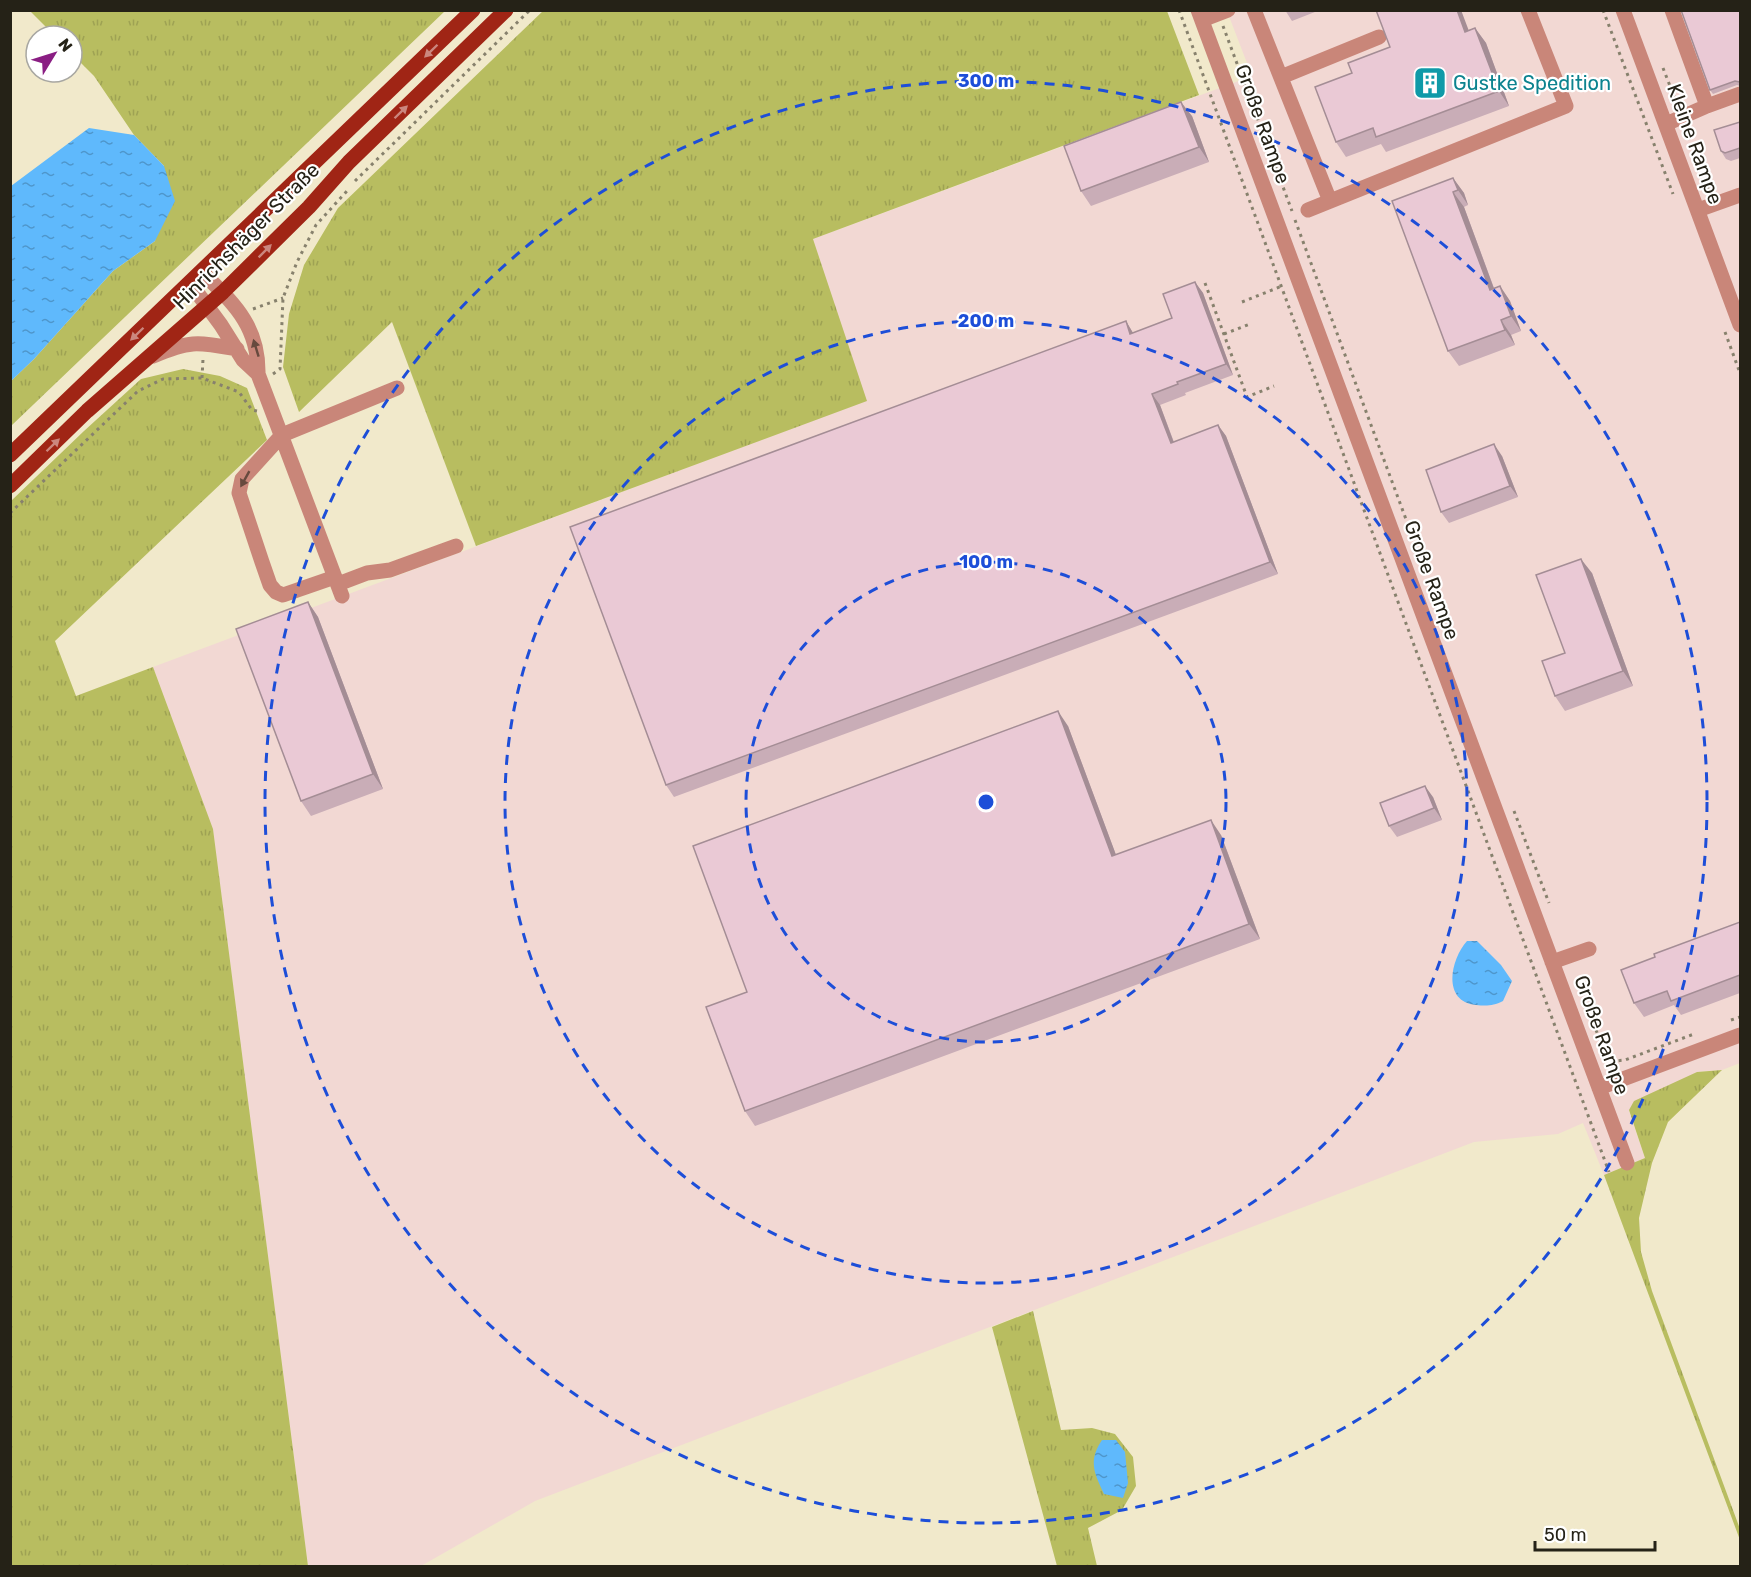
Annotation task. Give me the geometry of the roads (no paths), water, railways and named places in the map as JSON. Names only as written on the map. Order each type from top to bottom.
[{"type":"main road","name":"Hinrichshäger Straße","points":[[10,455],[473,10]]},
{"type":"main road","name":"Hinrichshäger Straße","points":[[10,486],[87,411],[153,356],[223,292],[309,207],[349,162],[506,10]]},
{"type":"street","points":[[1254,10],[1330,201]]},
{"type":"street","points":[[1308,210],[1566,106],[1528,10]]},
{"type":"street","name":"Kleine Rampe","points":[[1623,10],[1740,325]]},
{"type":"street","points":[[1672,10],[1707,106]]},
{"type":"street","points":[[1200,16],[1223,12]]},
{"type":"street","name":"Große Rampe","points":[[1200,16],[1627,1163]]},
{"type":"street","points":[[1281,77],[1379,37]]},
{"type":"street","points":[[1666,124],[1740,94]]},
{"type":"street","points":[[1698,210],[1740,195]]},
{"type":"street","points":[[202,272],[242,314],[259,355],[260,378],[338,585]]},
{"type":"street","points":[[190,283],[243,360],[260,378]]},
{"type":"street","points":[[153,356],[176,346],[191,343],[237,349]]},
{"type":"street","points":[[397,388],[282,435],[242,479],[239,493],[270,585],[276,592],[283,595],[338,585],[367,573],[390,570],[456,546]]},
{"type":"street","points":[[1552,962],[1589,949]]},
{"type":"street","points":[[1599,1088],[1740,1035]]},
{"type":"water","points":[[89,128],[134,135],[164,166],[175,201],[155,241],[113,271],[34,359],[11,381],[11,186]]},
{"type":"water","points":[[1467,941],[1477,941],[1501,965],[1512,981],[1503,1001],[1490,1005],[1476,1005],[1465,1002],[1458,996],[1452,979],[1453,969]]},
{"type":"water","points":[[1102,1440],[1116,1440],[1125,1452],[1128,1483],[1123,1498],[1104,1494],[1098,1480],[1094,1461]]},
{"type":"place","name":"Gustke Spedition","points":[[1430,83]]}]
